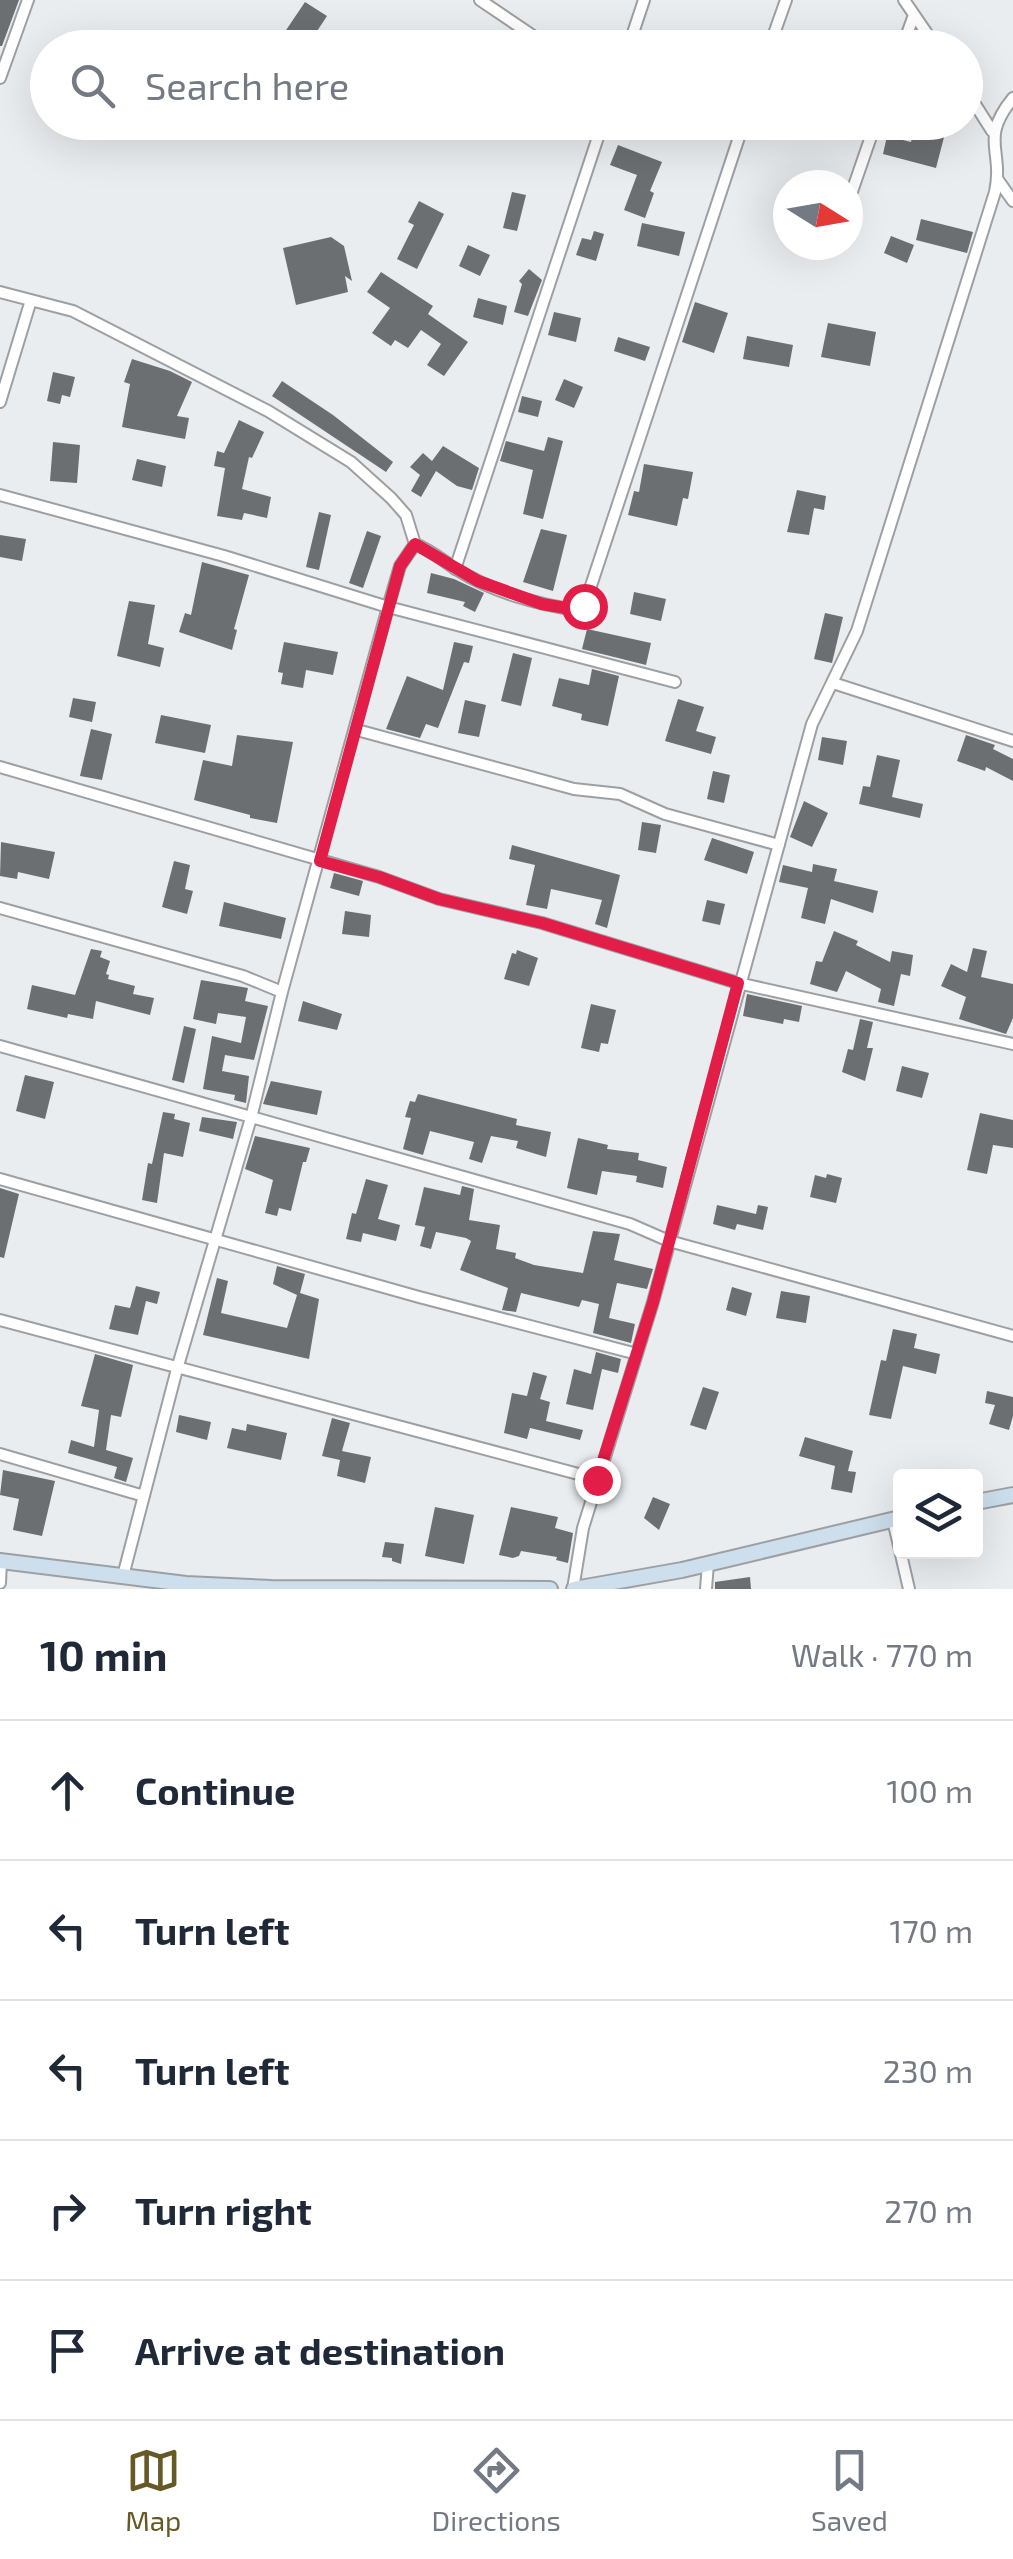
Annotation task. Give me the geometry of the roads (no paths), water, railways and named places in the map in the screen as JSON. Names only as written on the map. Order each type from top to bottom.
[{"type":"street","points":[[0,78],[28,0]]},
{"type":"street","points":[[480,0],[524,30]]},
{"type":"street","points":[[634,30],[644,0]]},
{"type":"street","points":[[776,30],[786,0]]},
{"type":"street","points":[[904,0],[924,30]]},
{"type":"street","points":[[909,30],[914,15]]},
{"type":"street","points":[[992,131],[1013,98]]},
{"type":"street","points":[[893,1520],[708,1564],[574,1589],[583,1528],[669,1240],[812,724],[857,632],[998,180],[992,131],[983,117]]},
{"type":"street","points":[[455,569],[597,140]]},
{"type":"street","points":[[415,544],[478,581],[542,604],[578,610],[584,606],[738,140]]},
{"type":"street","points":[[859,170],[870,140]]},
{"type":"street","points":[[998,180],[1013,201]]},
{"type":"street","points":[[0,292],[73,310],[268,411],[351,462],[406,514],[415,544]]},
{"type":"street","points":[[0,402],[31,300]]},
{"type":"street","points":[[0,495],[224,556],[388,607],[675,682]]},
{"type":"street","points":[[131,1581],[144,1496],[177,1369],[217,1241],[388,607],[400,566],[415,544]]},
{"type":"street","points":[[833,683],[1013,741]]},
{"type":"street","points":[[356,730],[574,789],[620,794],[665,814],[779,844]]},
{"type":"street","points":[[0,767],[379,877],[439,899],[542,923],[738,983],[1013,1044]]},
{"type":"street","points":[[0,908],[242,976],[282,992]]},
{"type":"street","points":[[0,1046],[1013,1336]]},
{"type":"street","points":[[0,1179],[636,1354]]},
{"type":"street","points":[[0,1320],[597,1480]]},
{"type":"street","points":[[0,1454],[144,1496]]},
{"type":"street","points":[[983,1500],[1013,1494]]},
{"type":"street","points":[[903,1559],[909,1589]]},
{"type":"street","points":[[0,1583],[0,1561],[131,1581],[272,1589],[550,1589]]},
{"type":"street","points":[[706,1589],[708,1564]]}]
